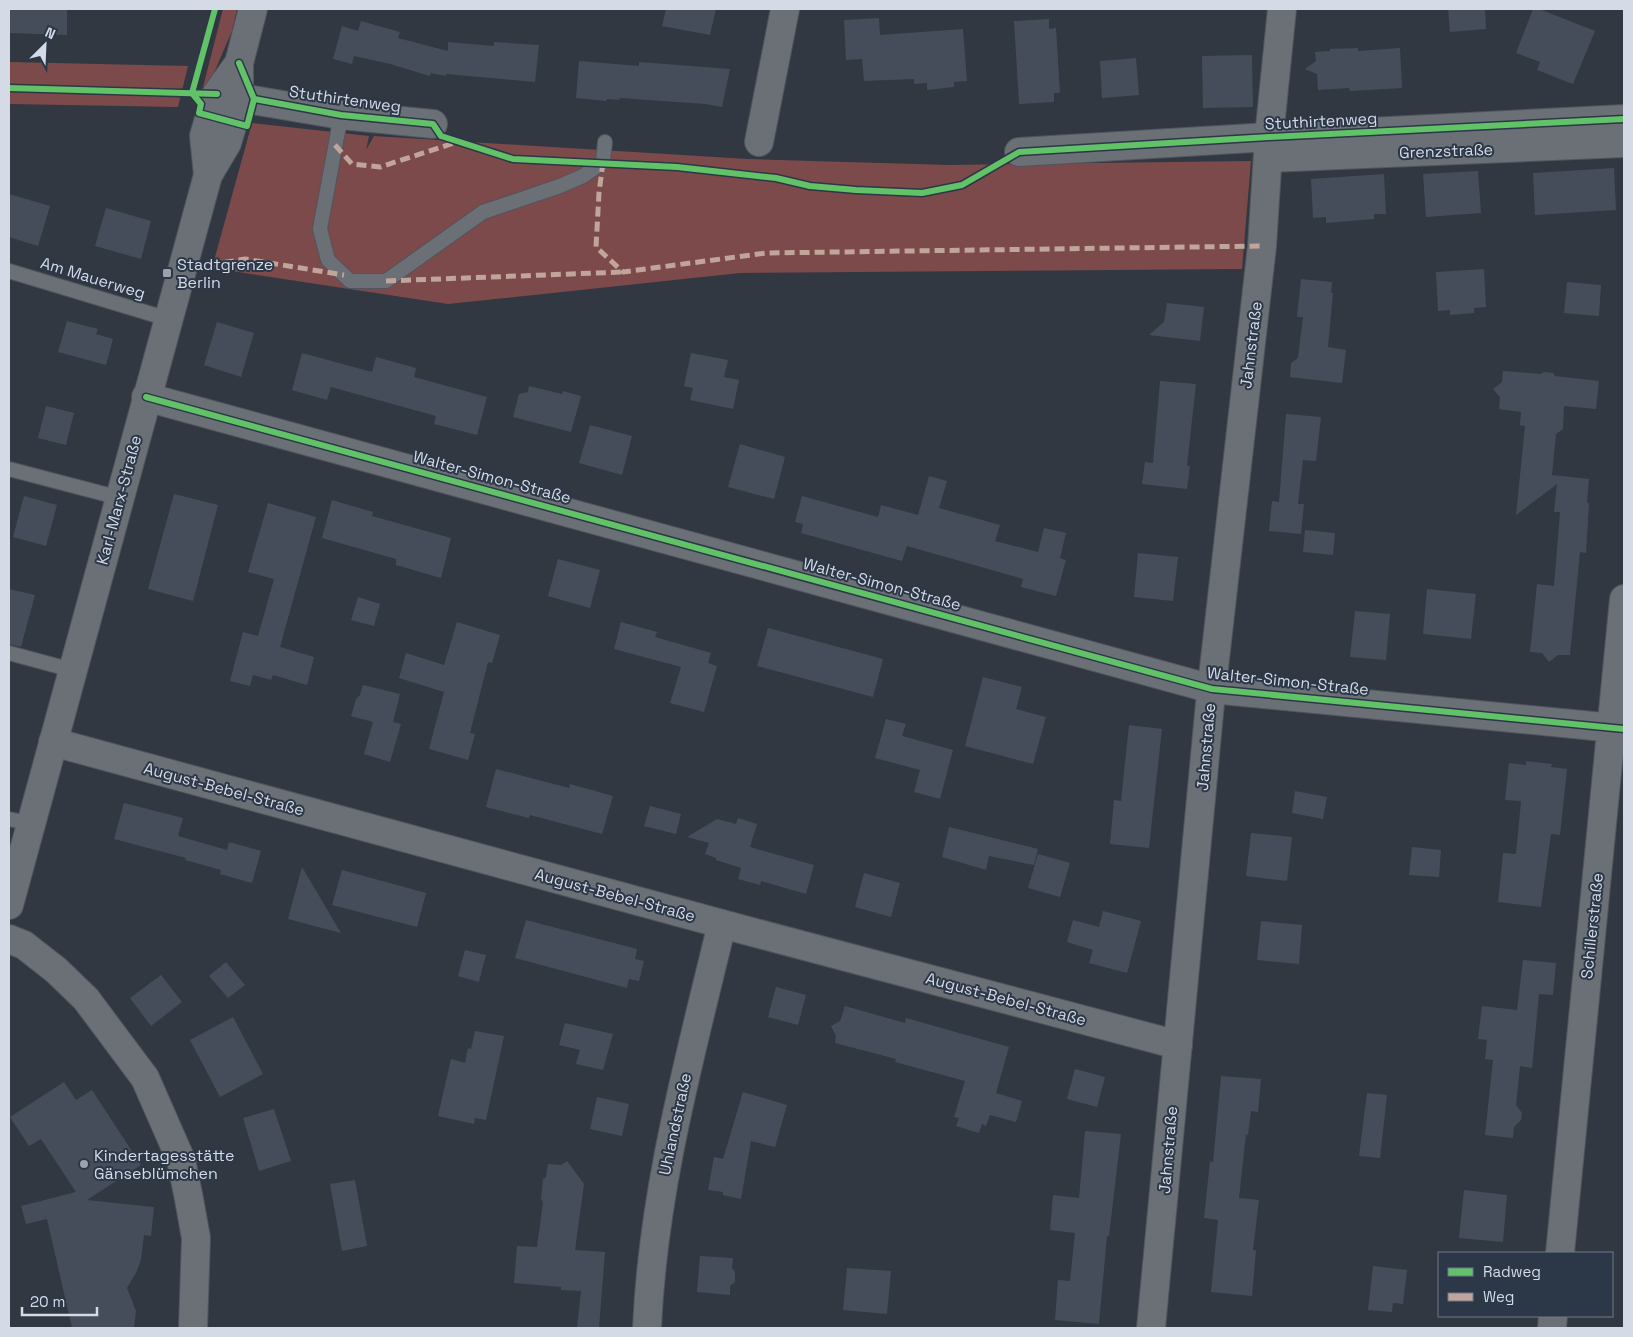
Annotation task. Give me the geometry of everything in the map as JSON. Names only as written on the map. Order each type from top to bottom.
[{"type":"street","points":[[225,107],[253,9]]},
{"type":"street","points":[[758,142],[785,9]]},
{"type":"street","name":"Jahnstraße","points":[[1151,1328],[1212,689],[1261,254],[1282,9]]},
{"type":"street","name":"Stuthirtenweg","points":[[225,107],[254,99],[341,115],[433,124]]},
{"type":"street","name":"Karl-Marx-Straße","points":[[9,904],[20,822],[53,742],[208,175],[204,136],[225,107]]},
{"type":"street","name":"Stuthirtenweg","points":[[1019,152],[1269,148],[1624,119]]},
{"type":"street","name":"Grenzstraße","points":[[1269,148],[1624,144]]},
{"type":"street","name":"Walter-Simon-Straße","points":[[146,397],[1212,689],[1618,728]]},
{"type":"street","name":"Schillerstraße","points":[[1560,1252],[1618,728],[1624,599]]},
{"type":"street","name":"August-Bebel-Straße","points":[[53,742],[722,924],[1178,1045]]},
{"type":"street","name":"Uhlandstraße","points":[[646,1328],[657,1214],[672,1132],[722,924]]},
{"type":"street","points":[[9,939],[24,945],[56,970],[86,999],[145,1078],[181,1160],[196,1238],[191,1260],[193,1328]]},
{"type":"lane","points":[[341,115],[320,230],[328,260],[350,281],[386,281],[483,212],[560,186],[583,176],[603,162],[605,142]]},
{"type":"lane","name":"Am Mauerweg","points":[[9,271],[168,319]]},
{"type":"lane","points":[[9,469],[120,498]]},
{"type":"lane","points":[[9,653],[72,670]]},
{"type":"shaded area","points":[[223,9],[237,9],[232,31],[213,75],[210,88],[203,87]]},
{"type":"shaded area","points":[[9,62],[188,66],[178,107],[9,104]]},
{"type":"shaded area","points":[[252,123],[369,136],[366,150],[374,136],[747,159],[949,165],[1251,161],[1242,269],[740,273],[448,304],[212,268]]},
{"type":"building","points":[[9,9],[67,9],[67,35],[9,33]]},
{"type":"building","points":[[666,9],[716,9],[710,35],[662,26]]},
{"type":"building","points":[[1448,9],[1485,9],[1486,29],[1450,32]]},
{"type":"building","points":[[1533,9],[1539,9],[1595,31],[1573,84],[1537,70],[1540,62],[1516,53]]},
{"type":"building","points":[[879,18],[880,35],[963,29],[967,81],[954,82],[954,87],[927,90],[927,83],[914,84],[914,79],[864,81],[862,59],[846,60],[844,20]]},
{"type":"building","points":[[1049,19],[1049,29],[1056,28],[1060,93],[1054,93],[1054,102],[1019,104],[1014,21]]},
{"type":"building","points":[[361,21],[400,32],[398,38],[448,51],[448,42],[494,46],[494,42],[539,45],[535,82],[446,74],[446,76],[431,73],[430,76],[354,56],[352,64],[333,59],[342,26],[358,31]]},
{"type":"building","points":[[1358,48],[1358,51],[1400,48],[1402,88],[1350,91],[1349,88],[1318,90],[1317,74],[1305,69],[1316,61],[1315,52],[1330,51],[1330,49]]},
{"type":"building","points":[[1252,55],[1253,107],[1203,108],[1202,56]]},
{"type":"building","points":[[1136,58],[1139,95],[1102,98],[1100,61]]},
{"type":"building","points":[[579,61],[639,66],[639,62],[730,69],[722,107],[620,98],[619,100],[607,99],[606,101],[576,98]]},
{"type":"building","points":[[1614,168],[1616,210],[1535,215],[1533,173]]},
{"type":"building","points":[[1478,171],[1481,213],[1426,217],[1423,174]]},
{"type":"building","points":[[1384,174],[1386,214],[1374,214],[1374,219],[1326,223],[1326,217],[1313,218],[1311,179]]},
{"type":"building","points":[[9,194],[50,206],[38,246],[9,237]]},
{"type":"building","points":[[106,208],[151,221],[141,259],[95,246]]},
{"type":"building","points":[[1484,269],[1486,307],[1474,308],[1474,313],[1450,315],[1450,310],[1438,311],[1436,272]]},
{"type":"building","points":[[1301,279],[1332,282],[1331,293],[1333,293],[1328,347],[1346,350],[1342,383],[1290,377],[1291,363],[1298,358],[1303,317],[1297,317]]},
{"type":"building","points":[[1567,282],[1601,285],[1599,316],[1564,313]]},
{"type":"building","points":[[1167,303],[1204,307],[1200,341],[1149,335],[1164,322]]},
{"type":"building","points":[[67,321],[98,329],[96,334],[113,339],[106,365],[58,352]]},
{"type":"building","points":[[217,322],[254,333],[241,377],[204,365]]},
{"type":"building","points":[[302,353],[372,372],[376,357],[416,368],[414,377],[487,397],[477,435],[434,424],[436,416],[331,387],[327,400],[292,390]]},
{"type":"building","points":[[691,353],[728,360],[724,377],[739,380],[733,409],[690,400],[693,388],[684,386]]},
{"type":"building","points":[[1503,371],[1541,374],[1544,372],[1553,373],[1555,376],[1599,381],[1596,409],[1564,406],[1563,429],[1556,434],[1552,475],[1589,479],[1587,502],[1589,504],[1586,553],[1580,552],[1570,655],[1558,655],[1549,662],[1542,653],[1530,652],[1537,584],[1554,586],[1560,512],[1554,512],[1557,484],[1516,515],[1525,426],[1520,425],[1521,412],[1499,409],[1500,397],[1493,389],[1502,382]]},
{"type":"building","points":[[1160,381],[1196,384],[1187,466],[1190,466],[1187,489],[1142,484],[1145,462],[1153,463]]},
{"type":"building","points":[[529,386],[562,394],[563,391],[581,396],[571,432],[513,417],[519,394],[528,392]]},
{"type":"building","points":[[46,406],[74,413],[66,445],[38,438]]},
{"type":"building","points":[[1286,414],[1321,417],[1316,461],[1303,460],[1298,504],[1304,504],[1301,534],[1269,531],[1272,501],[1279,502]]},
{"type":"building","points":[[590,425],[632,436],[622,475],[579,463]]},
{"type":"building","points":[[740,444],[785,457],[774,499],[728,487]]},
{"type":"building","points":[[929,476],[947,481],[939,508],[1000,525],[995,541],[1038,552],[1044,528],[1066,533],[1060,558],[1066,560],[1056,596],[1021,587],[1023,579],[907,546],[902,561],[801,533],[803,524],[795,522],[802,496],[878,517],[881,505],[918,515]]},
{"type":"building","points":[[174,494],[218,505],[193,601],[148,589]]},
{"type":"building","points":[[24,496],[57,505],[46,546],[13,537]]},
{"type":"building","points":[[332,500],[373,512],[372,516],[451,538],[441,578],[396,565],[396,559],[322,538]]},
{"type":"building","points":[[268,503],[316,517],[280,647],[314,657],[307,685],[273,675],[271,680],[253,675],[250,686],[230,681],[243,632],[258,636],[274,579],[248,572]]},
{"type":"building","points":[[1305,530],[1335,533],[1333,555],[1303,552]]},
{"type":"building","points":[[1138,553],[1178,557],[1173,601],[1134,597]]},
{"type":"building","points":[[558,559],[600,570],[590,608],[548,596]]},
{"type":"building","points":[[9,589],[35,595],[21,647],[9,644]]},
{"type":"building","points":[[1427,589],[1476,594],[1471,639],[1423,634]]},
{"type":"building","points":[[358,597],[380,604],[374,626],[351,620]]},
{"type":"building","points":[[1355,611],[1390,614],[1386,660],[1350,657]]},
{"type":"building","points":[[457,622],[500,635],[492,663],[488,662],[470,733],[475,734],[468,760],[429,749],[444,692],[399,678],[406,653],[444,665]]},
{"type":"building","points":[[621,622],[657,632],[655,637],[711,653],[708,663],[717,666],[704,712],[670,703],[681,667],[614,649]]},
{"type":"building","points":[[768,628],[883,659],[873,697],[757,666]]},
{"type":"building","points":[[983,677],[1022,687],[1016,709],[1046,717],[1033,764],[965,746]]},
{"type":"building","points":[[363,685],[400,694],[393,722],[401,724],[390,762],[364,754],[373,722],[351,716]]},
{"type":"building","points":[[886,719],[906,724],[902,736],[953,750],[940,799],[914,792],[920,770],[875,758]]},
{"type":"building","points":[[1129,725],[1162,729],[1149,848],[1110,844],[1114,800],[1121,801]]},
{"type":"building","points":[[1526,761],[1552,764],[1551,767],[1567,769],[1560,835],[1551,834],[1541,907],[1498,902],[1503,853],[1516,854],[1521,801],[1505,800],[1509,763],[1526,765]]},
{"type":"building","points":[[496,769],[569,788],[570,784],[613,796],[602,834],[530,815],[529,818],[486,807]]},
{"type":"building","points":[[1295,791],[1327,797],[1323,819],[1292,813]]},
{"type":"building","points":[[124,803],[183,818],[178,836],[227,850],[229,842],[261,851],[252,883],[220,874],[221,870],[185,860],[186,858],[114,839]]},
{"type":"building","points":[[650,806],[681,814],[676,834],[644,826]]},
{"type":"building","points":[[738,818],[757,824],[750,847],[814,865],[806,894],[761,881],[760,885],[738,879],[741,868],[716,860],[716,858],[705,854],[709,843],[687,837],[717,819],[736,824]]},
{"type":"building","points":[[949,827],[1038,849],[1034,865],[989,856],[986,870],[942,857]]},
{"type":"building","points":[[1251,833],[1292,837],[1287,881],[1246,876]]},
{"type":"building","points":[[1412,847],[1441,850],[1439,877],[1409,875]]},
{"type":"building","points":[[1038,854],[1070,863],[1060,897],[1028,888]]},
{"type":"building","points":[[302,867],[341,933],[288,919]]},
{"type":"building","points":[[342,870],[426,893],[417,927],[332,905]]},
{"type":"building","points":[[864,873],[900,883],[891,917],[855,907]]},
{"type":"building","points":[[1103,911],[1141,921],[1127,973],[1089,963],[1093,950],[1067,942],[1073,920],[1099,927]]},
{"type":"building","points":[[526,920],[637,949],[635,959],[644,961],[639,981],[629,979],[627,988],[515,958]]},
{"type":"building","points":[[1261,921],[1302,925],[1299,964],[1257,960]]},
{"type":"building","points":[[465,950],[486,955],[479,982],[458,976]]},
{"type":"building","points":[[1523,960],[1556,963],[1553,995],[1539,994],[1532,1068],[1520,1066],[1516,1105],[1522,1113],[1521,1120],[1514,1127],[1513,1138],[1485,1135],[1493,1060],[1485,1059],[1487,1040],[1478,1039],[1482,1006],[1517,1010]]},
{"type":"building","points":[[226,962],[245,985],[228,998],[209,976]]},
{"type":"building","points":[[161,975],[182,1002],[151,1026],[130,998]]},
{"type":"building","points":[[776,987],[806,995],[798,1025],[768,1017]]},
{"type":"building","points":[[845,1006],[905,1023],[906,1018],[1009,1047],[996,1093],[1022,1101],[1016,1122],[990,1115],[986,1126],[982,1124],[979,1133],[956,1126],[959,1118],[954,1117],[965,1081],[895,1062],[896,1059],[835,1043],[836,1036],[831,1026],[840,1021]]},
{"type":"building","points":[[233,1017],[263,1074],[220,1097],[190,1040]]},
{"type":"building","points":[[565,1023],[613,1034],[603,1070],[576,1064],[580,1050],[559,1045]]},
{"type":"building","points":[[475,1031],[504,1036],[486,1120],[475,1118],[474,1124],[438,1116],[451,1059],[465,1063],[468,1048],[471,1049]]},
{"type":"building","points":[[1075,1069],[1105,1077],[1097,1107],[1067,1099]]},
{"type":"building","points":[[1221,1076],[1261,1079],[1258,1112],[1251,1111],[1248,1135],[1246,1134],[1239,1198],[1259,1200],[1253,1250],[1256,1250],[1252,1296],[1211,1292],[1218,1220],[1204,1218],[1210,1161],[1213,1162]]},
{"type":"building","name":"Kindertagesstätte Gänseblümchen","points":[[64,1082],[76,1100],[92,1090],[141,1165],[87,1200],[154,1207],[151,1236],[144,1235],[141,1259],[137,1271],[127,1288],[136,1311],[134,1328],[72,1328],[47,1219],[26,1224],[21,1206],[76,1192],[41,1139],[29,1146],[10,1117]]},
{"type":"building","points":[[743,1092],[787,1105],[775,1147],[751,1141],[741,1199],[723,1195],[723,1192],[708,1190],[714,1157],[723,1159]]},
{"type":"building","points":[[1367,1093],[1387,1095],[1380,1158],[1359,1156]]},
{"type":"building","points":[[597,1097],[629,1104],[622,1136],[590,1129]]},
{"type":"building","points":[[274,1109],[291,1161],[259,1171],[243,1118]]},
{"type":"building","points":[[1085,1131],[1121,1134],[1109,1236],[1107,1236],[1099,1324],[1055,1320],[1058,1280],[1070,1281],[1075,1233],[1050,1230],[1053,1195],[1079,1198]]},
{"type":"building","points":[[567,1161],[584,1184],[575,1250],[605,1252],[599,1328],[577,1328],[581,1291],[561,1290],[561,1287],[514,1283],[517,1246],[537,1247],[543,1202],[541,1199],[543,1179],[546,1177],[548,1164],[561,1165]]},
{"type":"building","points":[[355,1180],[367,1246],[342,1251],[330,1184]]},
{"type":"building","points":[[1464,1190],[1507,1195],[1503,1242],[1459,1238]]},
{"type":"building","points":[[700,1256],[733,1258],[732,1268],[735,1272],[735,1282],[730,1286],[730,1295],[697,1292]]},
{"type":"building","points":[[1373,1266],[1407,1270],[1403,1304],[1393,1303],[1392,1312],[1368,1310]]},
{"type":"building","points":[[847,1268],[891,1271],[887,1314],[843,1310]]},
{"type":"marked path","points":[[335,145],[352,164],[380,167],[457,142]]},
{"type":"marked path","points":[[603,162],[596,247],[623,272],[766,253],[1262,246]]},
{"type":"marked path","points":[[209,265],[245,259],[344,275]]},
{"type":"marked path","points":[[386,281],[623,272]]},
{"type":"cycle path","points":[[192,93],[215,9]]},
{"type":"cycle path","points":[[192,93],[201,104],[199,113],[247,126],[254,99],[239,63]]},
{"type":"cycle path","points":[[9,88],[217,94]]},
{"type":"cycle path","points":[[254,99],[341,115],[433,124],[441,136],[513,159],[677,167],[776,178],[810,186],[922,193],[962,185],[1019,152],[1624,119]]},
{"type":"cycle path","points":[[146,397],[1212,689],[1624,729]]},
{"type":"place","name":"Stadtgrenze Berlin","points":[[167,273]]},
{"type":"place","name":"Kindertagesstätte Gänseblümchen","points":[[84,1164]]}]
